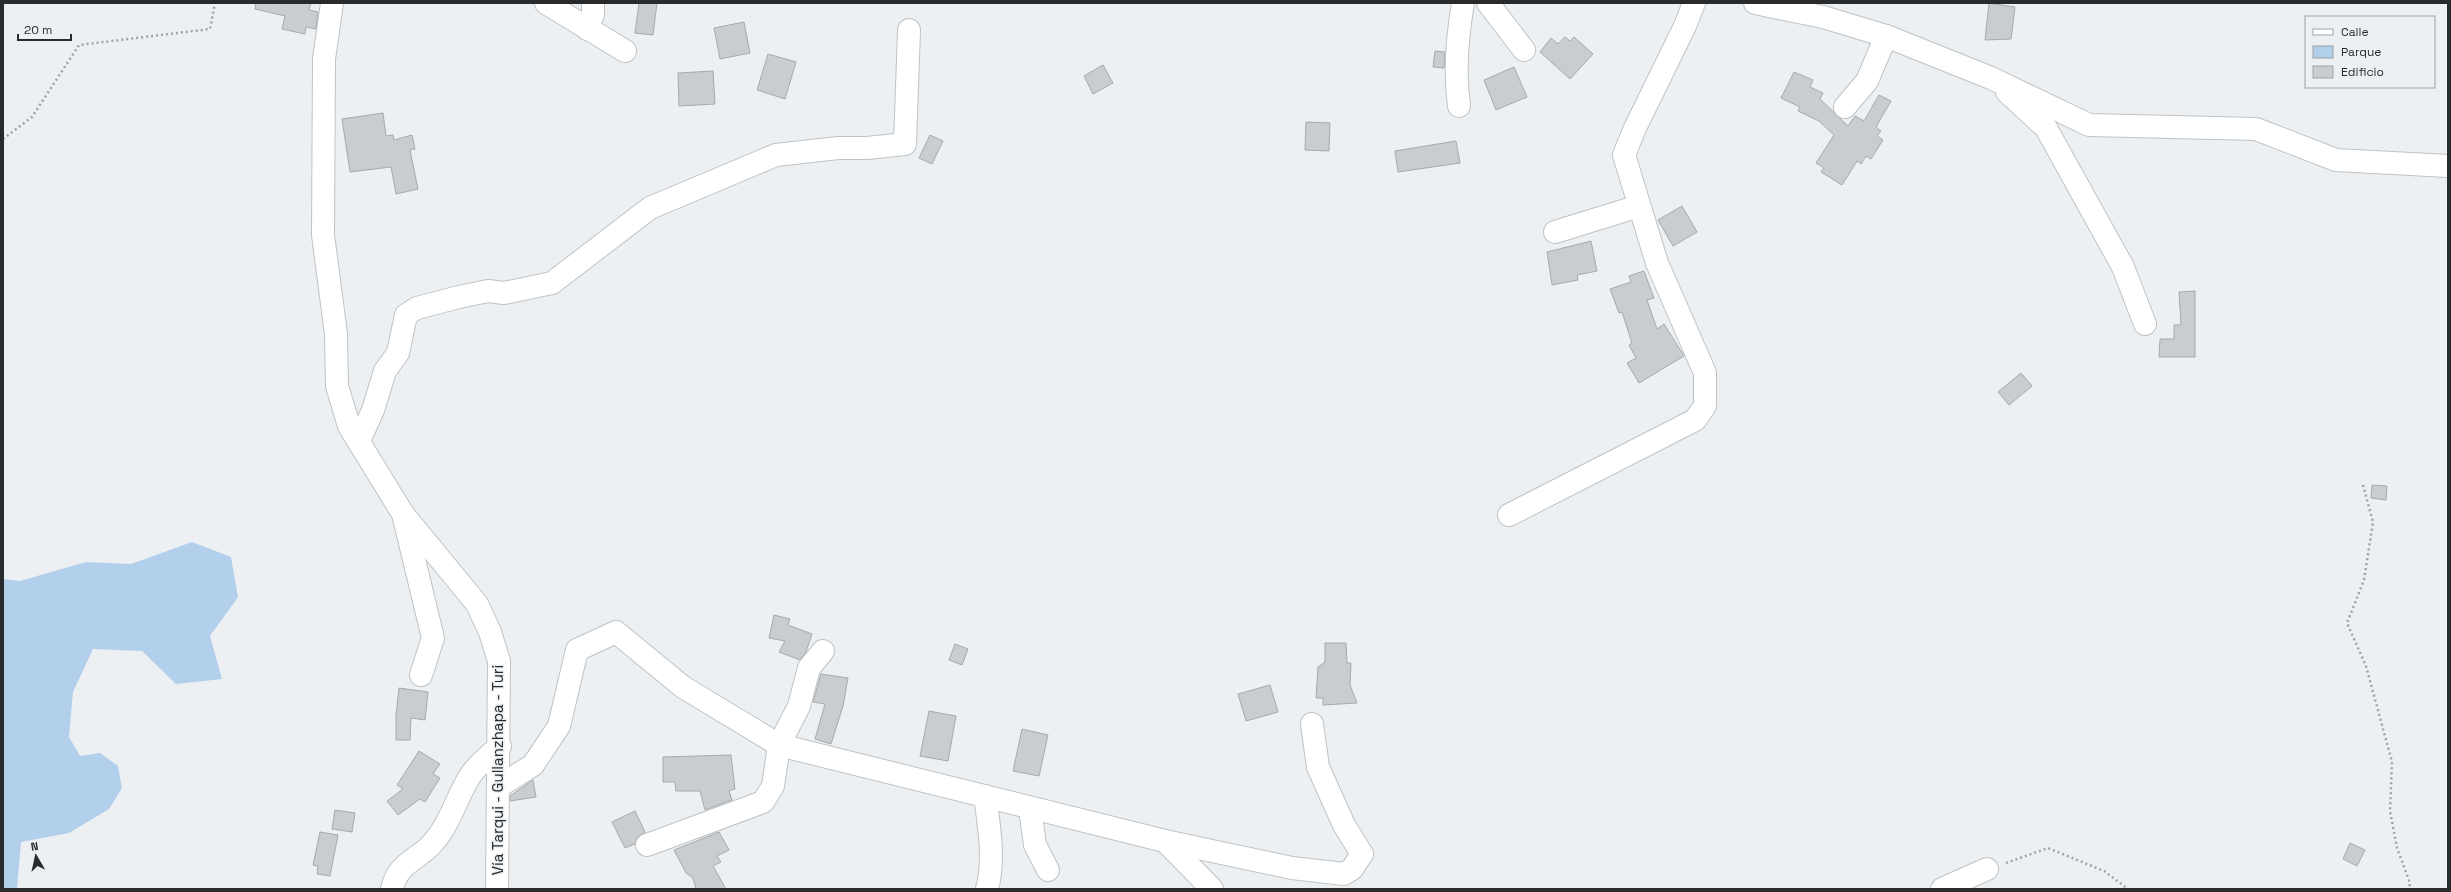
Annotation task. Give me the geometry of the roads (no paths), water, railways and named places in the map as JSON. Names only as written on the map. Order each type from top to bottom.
[{"type":"street","name":"Vía Tarqui - Gullanzhapa - Turi","points":[[332,3],[324,59],[323,235],[336,334],[337,386],[349,426],[403,514],[477,604],[490,632],[499,661],[500,746],[497,889]]},
{"type":"street","points":[[546,3],[587,30],[625,51]]},
{"type":"street","points":[[587,30],[593,15],[592,3]]},
{"type":"street","points":[[1459,106],[1456,80],[1457,41],[1463,3]]},
{"type":"street","points":[[1488,3],[1524,50]]},
{"type":"street","points":[[1509,515],[1695,420],[1706,406],[1705,373],[1657,263],[1638,206],[1624,155],[1635,128],[1685,26],[1694,3]]},
{"type":"street","points":[[1755,3],[1823,17],[1886,36],[1992,78],[2089,125],[2256,130],[2336,160],[2448,166]]},
{"type":"street","points":[[359,441],[373,410],[386,371],[398,353],[406,316],[417,308],[488,291],[504,293],[552,282],[650,208],[776,155],[838,148],[867,148],[905,144],[909,30]]},
{"type":"street","points":[[1845,107],[1867,81],[1886,36]]},
{"type":"street","points":[[1992,78],[2046,128],[2123,266],[2145,324]]},
{"type":"street","points":[[1555,232],[1638,206]]},
{"type":"street","points":[[403,514],[433,638],[421,675]]},
{"type":"street","points":[[498,787],[533,765],[560,726],[577,650],[616,632],[683,686],[779,745],[1164,841],[1292,868],[1344,874],[1352,869],[1362,854],[1344,825],[1318,767],[1312,724]]},
{"type":"street","points":[[648,845],[763,802],[773,786],[779,745],[799,706],[808,668],[823,651]]},
{"type":"street","points":[[392,889],[393,883],[405,863],[428,848],[445,828],[470,775],[500,746]]},
{"type":"street","points":[[985,796],[990,840],[991,876],[987,889]]},
{"type":"street","points":[[1030,808],[1036,846],[1048,870]]},
{"type":"street","points":[[1164,841],[1212,889]]},
{"type":"street","points":[[1942,889],[1987,869]]}]
